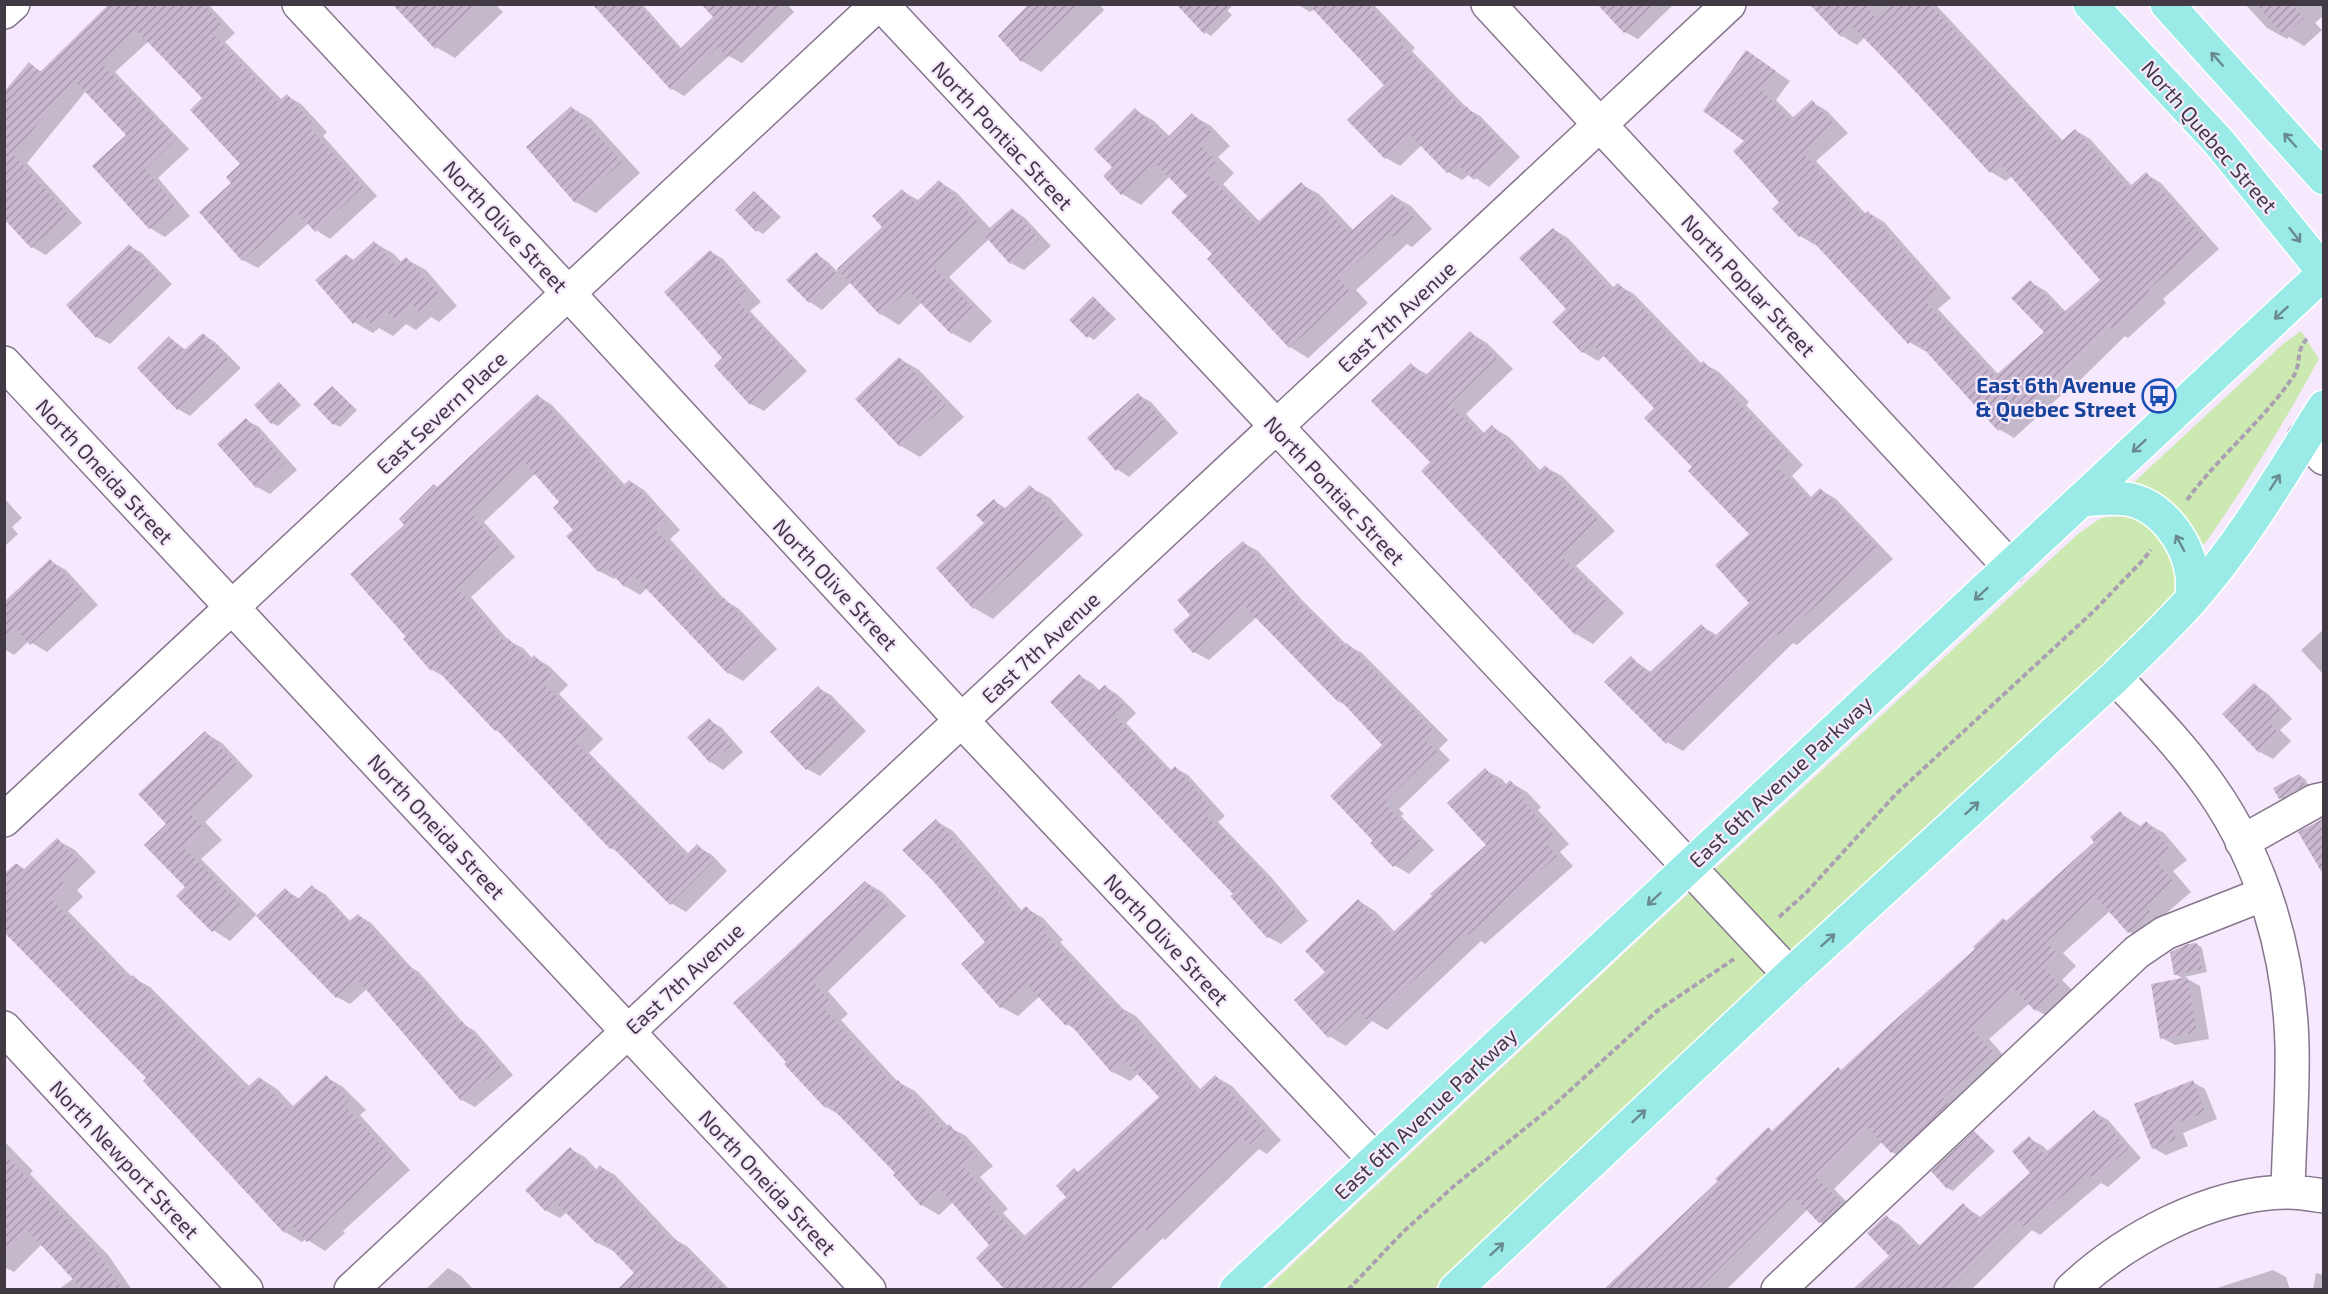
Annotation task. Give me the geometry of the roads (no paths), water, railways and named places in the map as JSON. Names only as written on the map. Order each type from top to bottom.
[{"type":"main road","name":"North Quebec Street","points":[[2090,4],[2213,136],[2324,272]]},
{"type":"main road","points":[[2168,4],[2324,178]]},
{"type":"main road","name":"East 6th Avenue Parkway","points":[[1236,1290],[2324,272]]},
{"type":"main road","points":[[1455,1290],[1790,975],[2115,677],[2192,599],[2243,532],[2314,448],[2324,407]]},
{"type":"main road","points":[[2080,500],[2112,498],[2144,504],[2169,524],[2182,544],[2188,561],[2192,575],[2192,599]]},
{"type":"street","points":[[4,12],[13,4]]},
{"type":"street","name":"North Olive Street","points":[[299,4],[962,721],[1375,1160]]},
{"type":"street","name":"East Severn Place","points":[[4,820],[880,4]]},
{"type":"street","name":"North Pontiac Street","points":[[880,4],[1790,975]]},
{"type":"street","name":"North Poplar Street","points":[[1488,4],[2010,567]]},
{"type":"street","name":"East 7th Avenue","points":[[351,1290],[1729,4]]},
{"type":"street","name":"North Oneida Street","points":[[4,363],[869,1290]]},
{"type":"street","points":[[2115,677],[2169,734],[2194,765],[2229,816],[2264,894],[2278,940],[2286,985],[2292,1045],[2288,1192]]},
{"type":"street","points":[[2242,842],[2315,801],[2324,799]]},
{"type":"street","points":[[1778,1290],[2137,952],[2165,933],[2264,894]]},
{"type":"street","name":"North Newport Street","points":[[4,1028],[246,1290]]},
{"type":"street","points":[[2071,1290],[2090,1272],[2122,1249],[2168,1223],[2221,1203],[2254,1195],[2288,1192],[2324,1196]]},
{"type":"place","name":"East 6th Avenue & Quebec Street","points":[[2159,396]]}]
